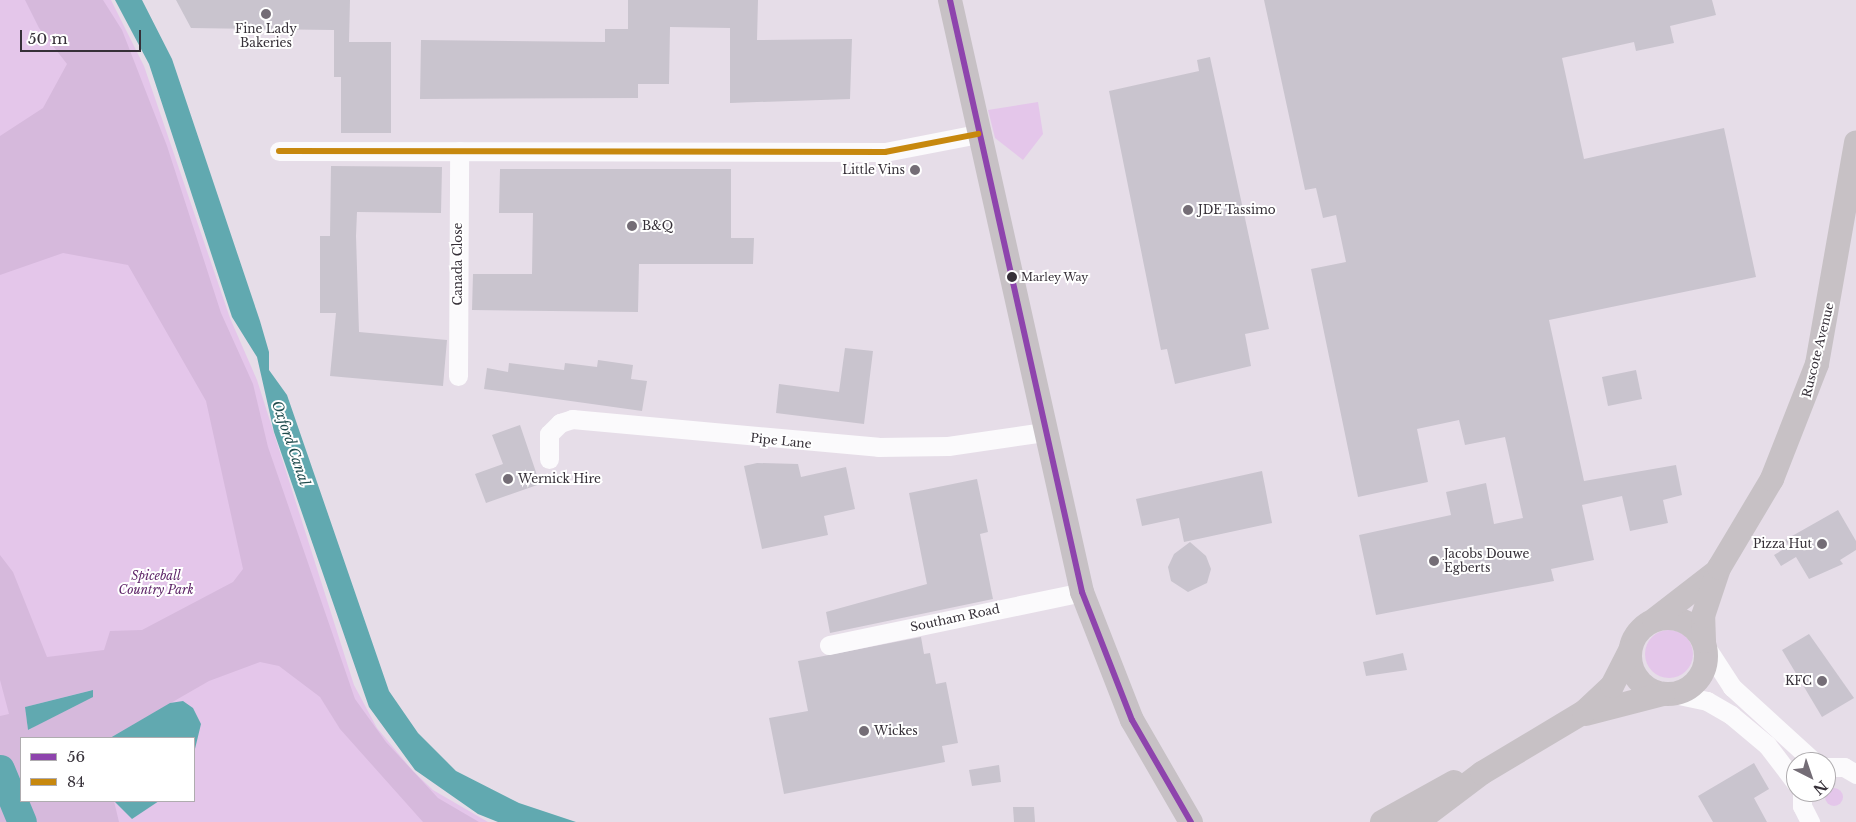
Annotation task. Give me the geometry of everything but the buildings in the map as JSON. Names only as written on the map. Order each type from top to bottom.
[{"type":"main road","points":[[950,0],[1044,432],[1082,592],[1132,720],[1187,813],[1204,822]]},
{"type":"main road","name":"Ruscote Avenue","points":[[1705,644],[1703,616],[1719,568],[1772,479],[1804,407],[1827,324],[1856,142]]},
{"type":"main road","name":"Ruscote Avenue","points":[[1650,622],[1683,602],[1719,568]]},
{"type":"main road","points":[[1417,822],[1482,773],[1573,719],[1612,686],[1630,651],[1633,640],[1650,622],[1675,618],[1692,626],[1705,644],[1700,678],[1668,694],[1573,719]]},
{"type":"main road","points":[[1630,651],[1630,663],[1641,684],[1668,694]]},
{"type":"main road","points":[[1382,822],[1444,786],[1482,773]]},
{"type":"street","points":[[279,151],[885,152],[978,134]]},
{"type":"street","name":"Canada Close","points":[[458,376],[459,151]]},
{"type":"street","name":"Pipe Lane","points":[[549,459],[549,434],[560,423],[572,419],[878,447],[948,446],[1044,432]]},
{"type":"street","name":"Southam Road","points":[[829,645],[1082,592]]},
{"type":"street","points":[[1705,644],[1732,687],[1809,752]]},
{"type":"street","points":[[1668,694],[1707,701],[1732,715],[1767,745],[1786,771]]},
{"type":"street","points":[[1836,768],[1856,774]]},
{"type":"street","points":[[1804,802],[1810,822]]},
{"type":"green space","name":"Spiceball Country Park","points":[[0,0],[111,0],[144,66],[230,318],[257,380],[354,685],[377,728],[413,771],[433,790],[488,822],[0,822]]},
{"type":"green space","points":[[1038,102],[1043,134],[1023,160],[995,138],[988,110]]},
{"type":"green space","points":[[1664,630],[1674,630],[1686,637],[1693,649],[1693,659],[1686,671],[1674,678],[1664,678],[1656,674],[1649,667],[1645,659],[1645,649],[1649,641],[1656,634]]},
{"type":"green space","points":[[1836,789],[1842,794],[1842,800],[1837,805],[1834,806],[1827,802],[1836,802]]},
{"type":"shaded area","points":[[25,0],[103,0],[122,30],[167,146],[221,313],[253,384],[268,447],[355,699],[386,742],[438,798],[479,822],[423,822],[340,729],[320,697],[279,666],[260,662],[209,681],[112,737],[20,737],[20,802],[114,802],[119,822],[0,822],[0,716],[9,714],[0,680],[0,555],[13,572],[47,657],[104,650],[110,631],[142,630],[233,582],[243,569],[206,401],[128,265],[63,253],[0,275],[0,136],[43,108],[67,64],[39,28]],"holes":[[[92,690],[29,730],[25,707]]]},
{"type":"water","name":"Oxford Canal","points":[[115,0],[142,0],[172,59],[260,321],[269,352],[269,370],[287,395],[389,691],[418,733],[456,771],[519,803],[576,822],[498,822],[478,814],[415,770],[369,707],[274,432],[257,357],[232,317],[149,64]]},
{"type":"water","points":[[93,690],[93,697],[28,730],[25,707]]},
{"type":"water","points":[[183,701],[193,708],[201,724],[195,749],[195,737],[112,737],[170,703]]},
{"type":"water","points":[[115,802],[158,802],[132,819]]},
{"type":"waterway","points":[[0,769],[22,822]]},
{"type":"transit line","name":"56","points":[[950,0],[1082,592],[1132,720],[1191,822]]},
{"type":"transit line","name":"84","points":[[279,151],[885,152],[978,134]]},
{"type":"place","name":"Fine Lady Bakeries","points":[[266,14]]},
{"type":"place","name":"Little Vins","points":[[915,170]]},
{"type":"place","name":"JDE Tassimo","points":[[1188,210]]},
{"type":"place","name":"B&Q","points":[[632,226]]},
{"type":"place","name":"Marley Way","points":[[1012,277]]},
{"type":"place","name":"Wernick Hire","points":[[508,479]]},
{"type":"place","name":"Pizza Hut","points":[[1822,544]]},
{"type":"place","name":"Jacobs Douwe Egberts","points":[[1434,561]]},
{"type":"place","name":"KFC","points":[[1822,681]]},
{"type":"place","name":"Wickes","points":[[864,731]]}]
